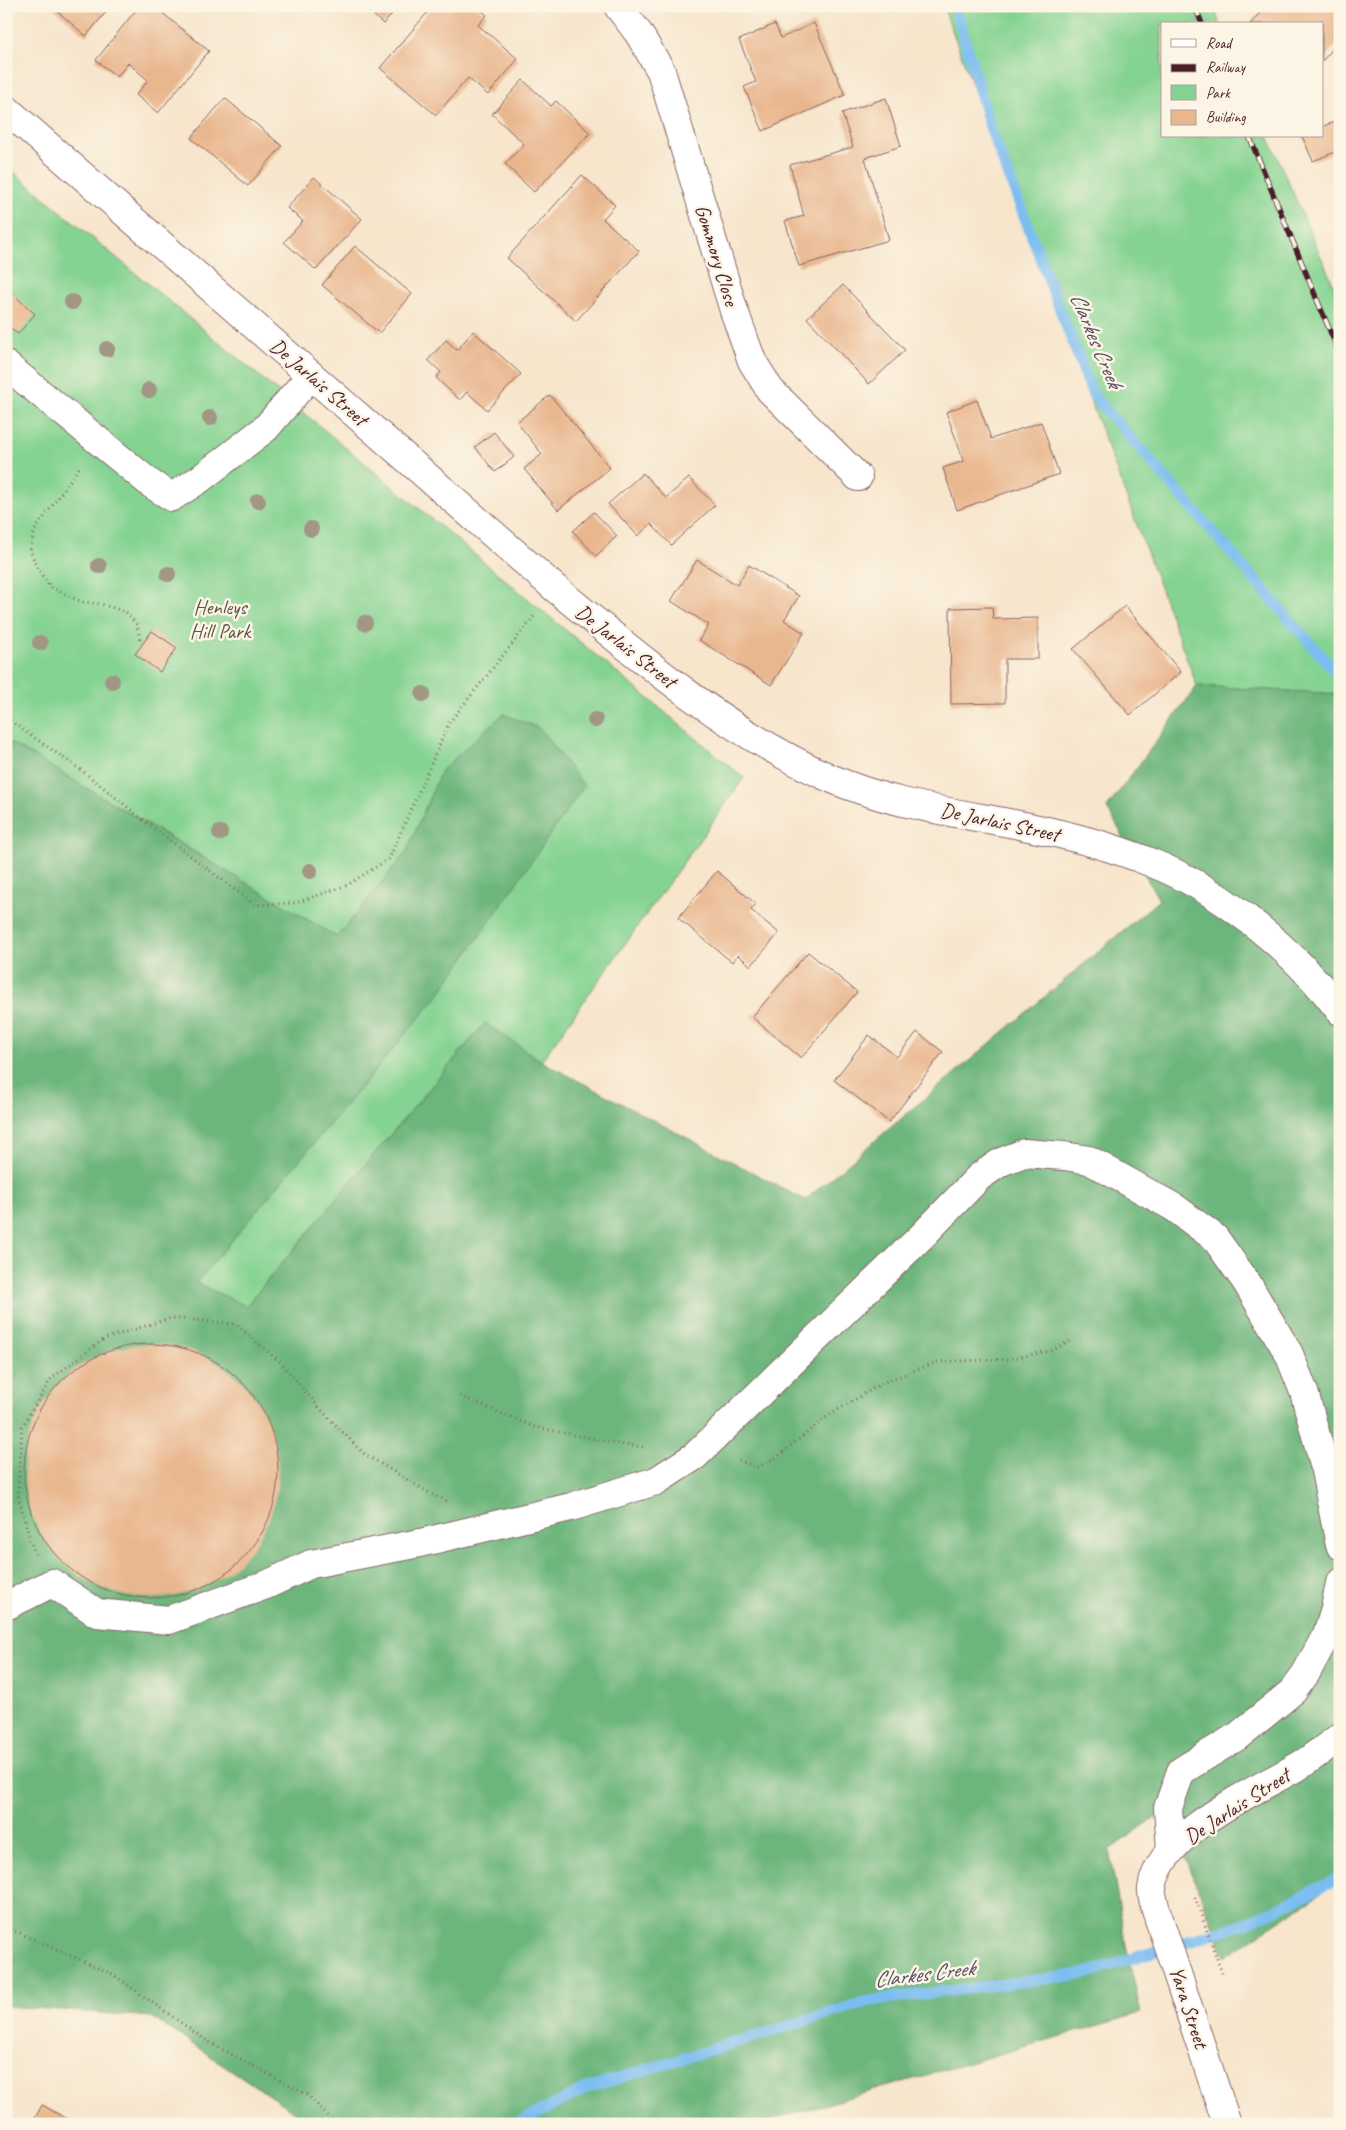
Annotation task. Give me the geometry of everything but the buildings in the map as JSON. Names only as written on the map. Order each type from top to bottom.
[{"type":"street","name":"Gommory Close","points":[[618,6],[661,71],[734,311],[752,361],[770,390],[858,476]]},
{"type":"street","name":"De Jarlais Street","points":[[6,109],[556,589],[646,664],[718,716],[778,752],[831,778],[888,799],[1098,843],[1154,863],[1207,891],[1269,935],[1307,971],[1340,1011]]},
{"type":"street","points":[[6,365],[151,484],[172,497],[200,479],[266,428],[311,375]]},
{"type":"street","points":[[6,1606],[52,1583],[97,1613],[169,1620],[266,1585],[311,1564],[500,1524],[570,1507],[656,1480],[695,1456],[979,1177],[1001,1162],[1024,1153],[1089,1160],[1175,1208],[1215,1238],[1247,1283],[1289,1354],[1304,1392],[1323,1461],[1340,1545]]},
{"type":"street","points":[[1171,1850],[1168,1808],[1181,1771],[1238,1736],[1293,1691],[1306,1673],[1327,1634],[1336,1608],[1340,1583]]},
{"type":"street","name":"De Jarlais Street","points":[[1153,1898],[1159,1868],[1171,1850],[1193,1829],[1233,1803],[1304,1763],[1340,1737]]},
{"type":"street","name":"Yara Street","points":[[1153,1898],[1227,2124]]},
{"type":"path","points":[[100,443],[72,475],[35,530],[30,550],[37,568],[50,587],[82,602],[101,604],[126,612],[137,625],[141,643]]},
{"type":"path","points":[[6,718],[84,772],[255,905],[296,903],[347,885],[389,859],[449,723],[556,589]]},
{"type":"path","points":[[52,1583],[32,1547],[18,1495],[22,1427],[51,1380],[104,1339],[171,1318],[236,1324],[280,1362],[323,1412],[363,1453],[430,1494],[500,1524]]},
{"type":"path","points":[[1195,1896],[1223,1976]]},
{"type":"path","points":[[6,1928],[112,1974],[207,2041],[309,2096],[335,2124]]},
{"type":"green space","points":[[943,6],[1213,6],[1219,22],[1161,22],[1161,138],[1269,138],[1340,300],[1340,694],[1197,686]]},
{"type":"green space","name":"Henleys Hill Park","points":[[6,166],[744,778],[541,1061],[485,1023],[246,1306],[195,1284],[436,997],[271,898],[260,899],[203,857],[6,740]]},
{"type":"green space","points":[[1197,686],[1340,694],[1340,1880],[1225,1957],[1167,1809],[1109,1850],[1126,1945],[1141,2013],[758,2124],[312,2124],[152,2017],[6,2006],[6,740],[337,937],[406,853],[441,771],[503,714],[539,728],[584,786],[437,997],[196,1283],[246,1306],[485,1023],[541,1061],[805,1200],[1159,900],[1107,808]]},
{"type":"waterway","name":"Clarkes Creek","points":[[955,6],[991,130],[1093,395],[1340,677]]},
{"type":"waterway","name":"Clarkes Creek","points":[[516,2124],[587,2088],[869,2001],[1082,1974],[1247,1923],[1340,1878]]},
{"type":"railway","points":[[1195,6],[1201,22]]},
{"type":"railway","points":[[1250,138],[1340,355]]}]
